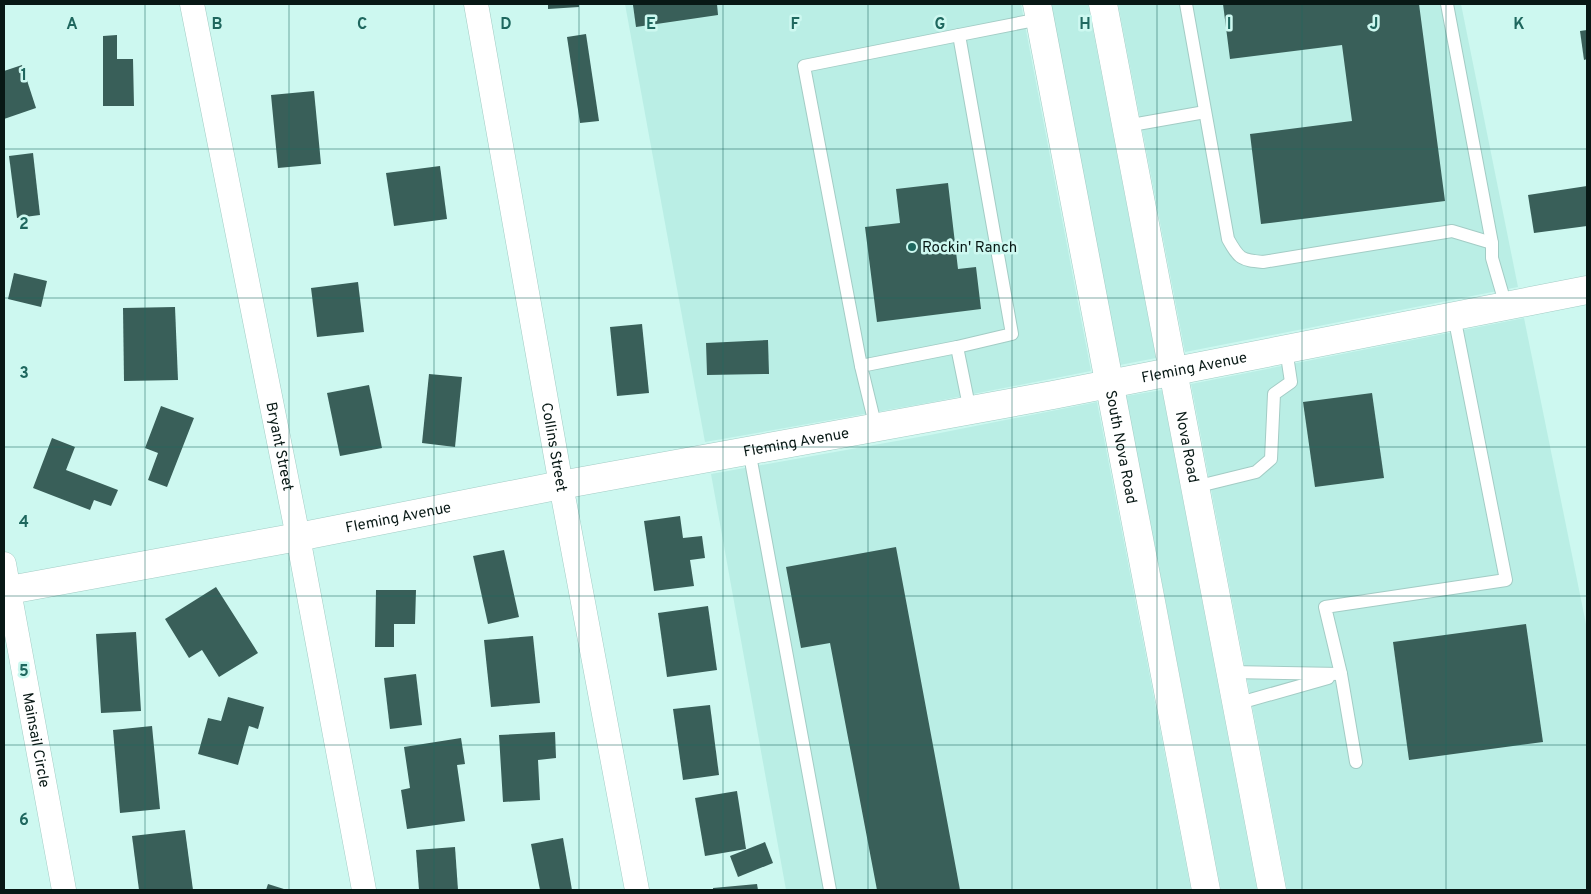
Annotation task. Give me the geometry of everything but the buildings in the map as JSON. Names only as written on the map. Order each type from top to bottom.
[{"type":"main road","name":"Nova Road","points":[[1103,4],[1272,890]]},
{"type":"main road","name":"South Nova Road","points":[[1038,12],[1206,890]]},
{"type":"main road","name":"Fleming Avenue","points":[[5,581],[298,537],[562,485],[970,411],[1587,290]]},
{"type":"street","name":"Bryant Street","points":[[192,4],[298,537],[364,890]]},
{"type":"street","name":"Collins Street","points":[[476,4],[637,890]]},
{"type":"street","name":"Mainsail Circle","points":[[5,581],[64,890]]},
{"type":"lane","points":[[1186,4],[1228,239],[1236,252],[1246,260],[1264,262],[1452,231],[1492,242]]},
{"type":"lane","points":[[1447,4],[1492,242],[1492,258],[1506,306]]},
{"type":"lane","points":[[876,428],[861,366],[804,66],[959,35],[1038,12]]},
{"type":"lane","points":[[861,366],[957,348],[1012,334],[959,35]]},
{"type":"lane","points":[[1126,126],[1206,112]]},
{"type":"lane","points":[[1356,762],[1341,674],[1325,607],[1506,580],[1454,316]]},
{"type":"lane","points":[[957,348],[970,411]]},
{"type":"lane","points":[[1196,487],[1256,472],[1271,459],[1274,394],[1291,382],[1286,349]]},
{"type":"lane","points":[[749,450],[830,890]]},
{"type":"lane","points":[[1230,672],[1341,674]]},
{"type":"lane","points":[[1236,704],[1341,674]]},
{"type":"shaded area","points":[[625,4],[1021,4],[1091,371],[927,403],[705,442]]},
{"type":"shaded area","points":[[1051,4],[1088,4],[1156,358],[1120,365]]},
{"type":"shaded area","points":[[1118,4],[1461,4],[1518,287],[1185,352]]},
{"type":"shaded area","points":[[1524,318],[1587,629],[1587,890],[1287,890],[1191,384]]},
{"type":"shaded area","points":[[1162,390],[1257,890],[1221,890],[1126,396]]},
{"type":"shaded area","points":[[1097,402],[1191,890],[786,890],[711,474],[930,435]]},
{"type":"place","name":"Rockin' Ranch","points":[[912,247]]}]
